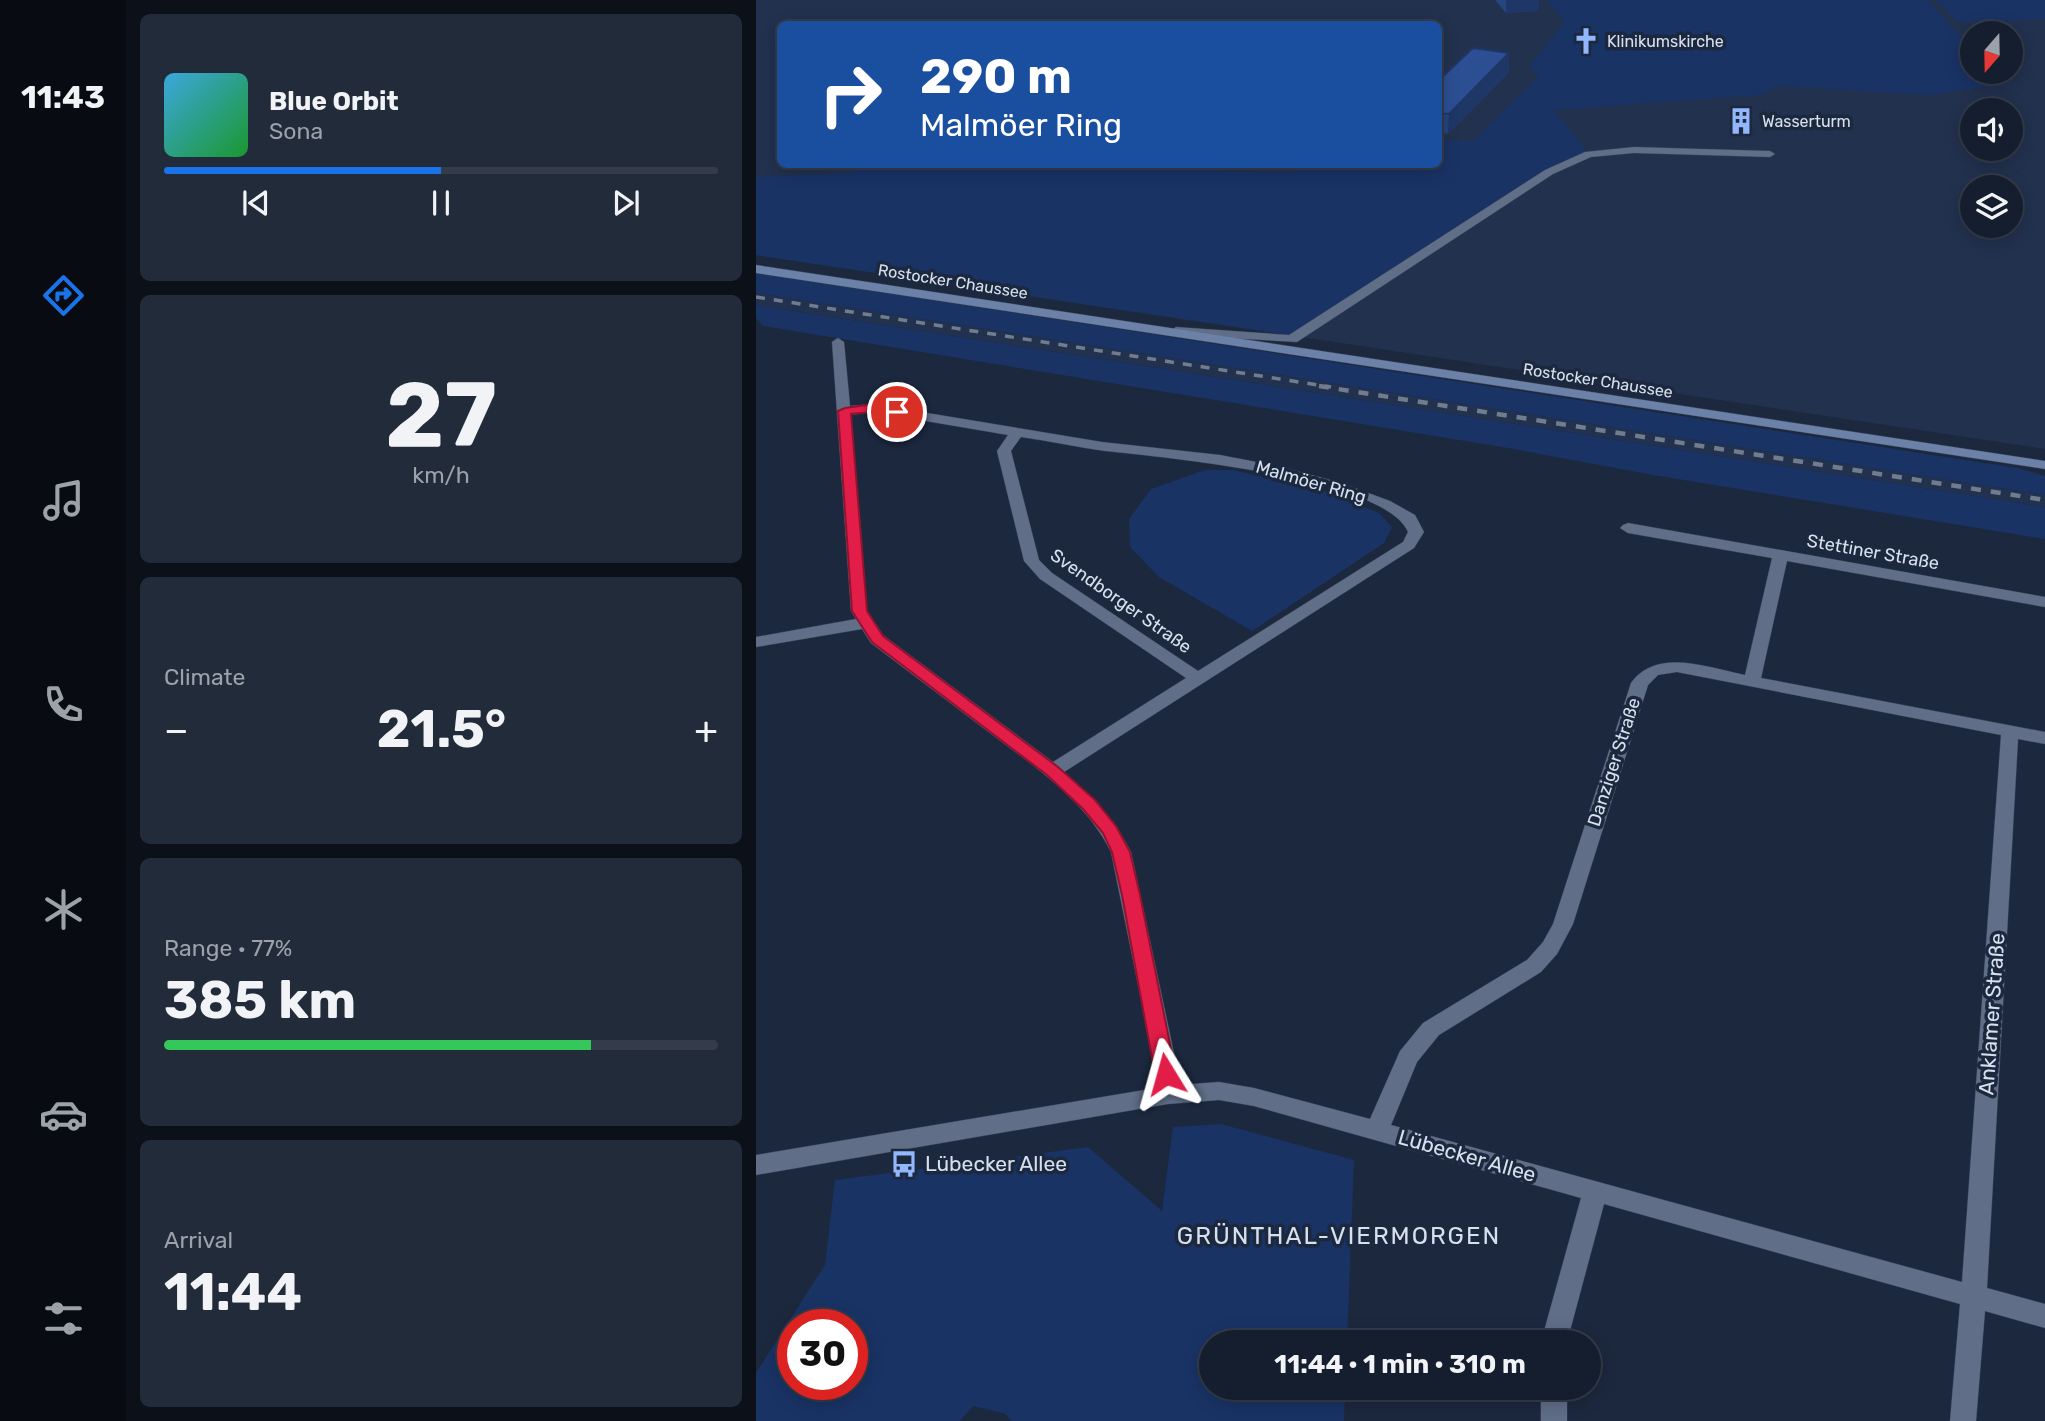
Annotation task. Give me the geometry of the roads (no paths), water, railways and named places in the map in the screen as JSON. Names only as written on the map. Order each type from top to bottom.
[{"type":"main road","name":"Rostocker Chaussee","points":[[756,269],[2045,465]]},
{"type":"street","name":"Rostocker Chaussee","points":[[1145,328],[1292,339],[1549,172],[1588,154],[1634,150],[1770,154]]},
{"type":"street","points":[[838,342],[859,611],[877,639],[1052,771],[1089,804],[1110,830],[1121,852],[1163,1053],[1168,1095]]},
{"type":"street","name":"Malmöer Ring","points":[[845,411],[873,408],[1102,446],[1220,459],[1282,471],[1336,486],[1385,504],[1410,518],[1416,532],[1409,545],[1052,771]]},
{"type":"street","name":"Svendborger Straße","points":[[1018,431],[1004,451],[1032,561],[1046,576],[1199,679]]},
{"type":"street","points":[[1628,528],[1780,555]]},
{"type":"street","name":"Stettiner Straße","points":[[1752,681],[1780,555],[2045,602]]},
{"type":"street","points":[[756,642],[865,624]]},
{"type":"street","name":"Danziger Straße","points":[[1377,1131],[1408,1057],[1431,1029],[1534,966],[1550,948],[1563,924],[1640,683],[1653,670],[1677,667],[2045,738]]},
{"type":"street","name":"Anklamer Straße","points":[[1963,1421],[1974,1296],[2010,732]]},
{"type":"street","name":"Lübecker Allee","points":[[756,1165],[1168,1095],[1219,1091],[1254,1097],[2045,1316]]},
{"type":"street","points":[[1557,1330],[1595,1192]]},
{"type":"street","points":[[1554,1400],[1554,1421]]},
{"type":"railway","points":[[756,297],[1331,387]]},
{"type":"railway","points":[[1319,386],[2045,500]]},
{"type":"place","name":"Klinikumskirche","points":[[1586,41]]},
{"type":"place","name":"Wasserturm","points":[[1741,121]]},
{"type":"place","name":"Lübecker Allee","points":[[904,1164]]},
{"type":"district","name":"GRÜNTHAL-VIERMORGEN","points":[[1339,1236]]}]
